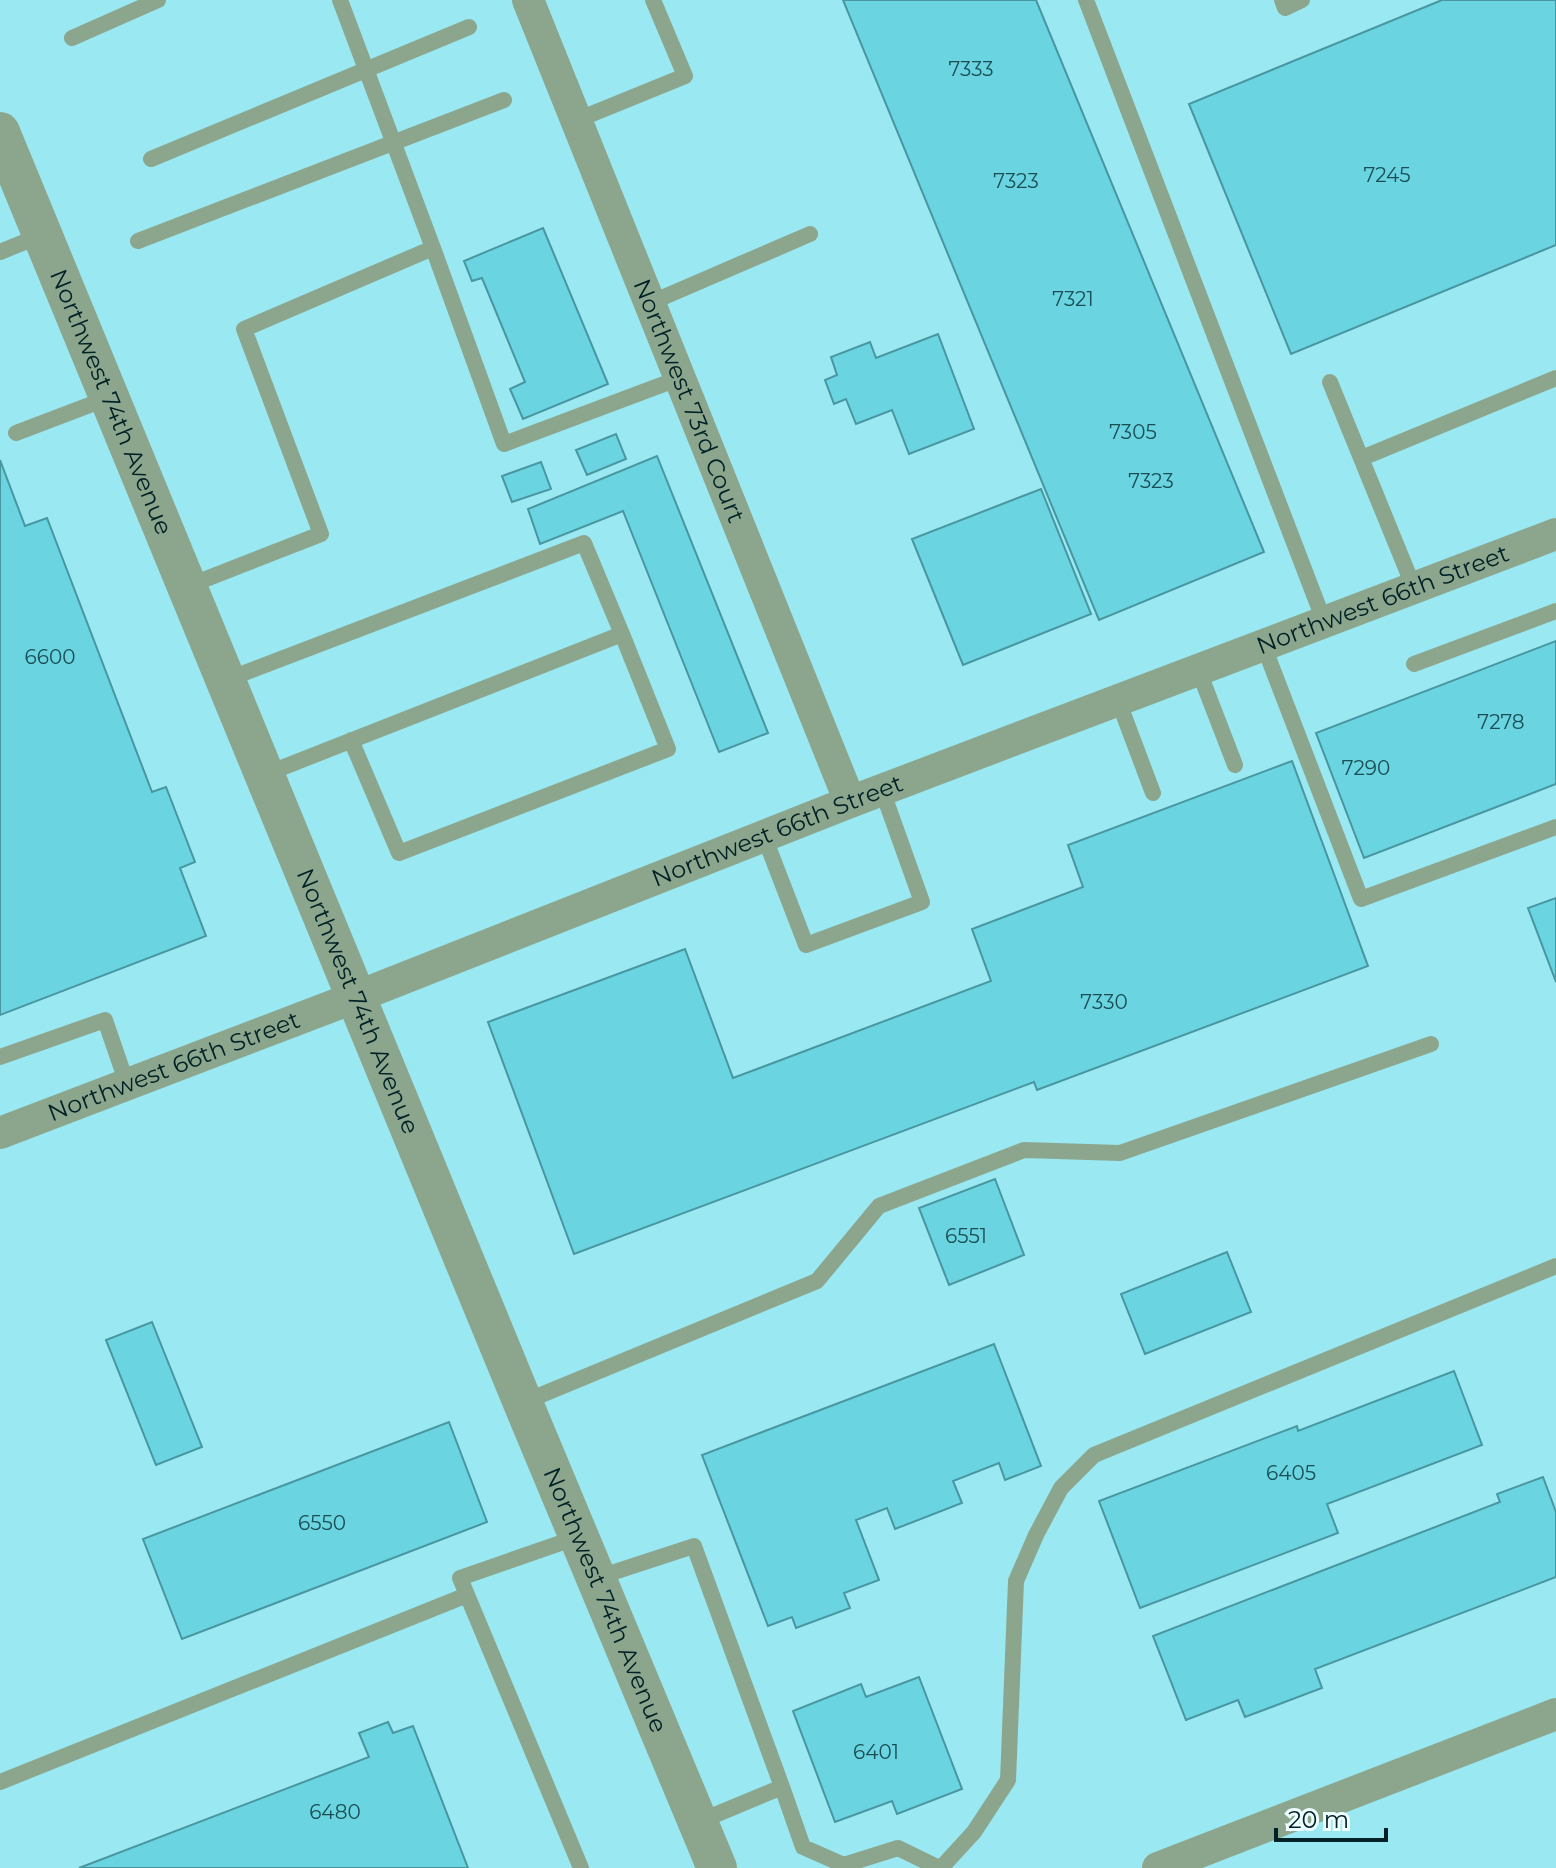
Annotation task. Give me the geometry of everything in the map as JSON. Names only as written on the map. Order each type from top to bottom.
[{"type":"street","name":"Northwest 73rd Court","points":[[528,0],[850,802]]},
{"type":"street","name":"Northwest 74th Avenue","points":[[2,145],[188,586],[714,1867]]},
{"type":"street","name":"Northwest 66th Street","points":[[0,1133],[356,997],[850,802],[1556,534]]},
{"type":"street","points":[[1158,1868],[1556,1714]]},
{"type":"lane","points":[[72,38],[158,0]]},
{"type":"lane","points":[[340,0],[504,444],[680,378]]},
{"type":"lane","points":[[577,120],[685,76],[653,0]]},
{"type":"lane","points":[[1086,0],[1324,621]]},
{"type":"lane","points":[[1282,0],[1285,8],[1302,0]]},
{"type":"lane","points":[[151,159],[469,27]]},
{"type":"lane","points":[[138,241],[504,100]]},
{"type":"lane","points":[[650,303],[810,234]]},
{"type":"lane","points":[[0,252],[42,235]]},
{"type":"lane","points":[[188,586],[321,534],[244,329],[433,248]]},
{"type":"lane","points":[[1362,458],[1556,378]]},
{"type":"lane","points":[[1330,382],[1414,588]]},
{"type":"lane","points":[[16,433],[109,397]]},
{"type":"lane","points":[[226,680],[584,543],[668,749],[399,853],[351,740]]},
{"type":"lane","points":[[1414,664],[1556,611]]},
{"type":"lane","points":[[264,775],[622,634]]},
{"type":"lane","points":[[1263,644],[1361,899],[1556,827]]},
{"type":"lane","points":[[1198,669],[1235,765]]},
{"type":"lane","points":[[1118,700],[1153,793]]},
{"type":"lane","points":[[764,836],[806,945],[922,902],[882,790]]},
{"type":"lane","points":[[0,1057],[105,1020],[127,1084]]},
{"type":"lane","points":[[523,1403],[817,1281],[879,1206],[1024,1150],[1120,1153],[1431,1044]]},
{"type":"lane","points":[[596,1578],[694,1546],[803,1847],[844,1865],[898,1848],[940,1868],[974,1832],[1008,1780],[1016,1581],[1061,1488],[1094,1455],[1556,1266]]},
{"type":"lane","points":[[578,1536],[460,1578],[581,1868]]},
{"type":"lane","points":[[0,1782],[467,1595]]},
{"type":"lane","points":[[698,1822],[782,1787]]},
{"type":"building","points":[[843,0],[1036,0],[1264,552],[1099,620]]},
{"type":"building","points":[[1442,0],[1556,0],[1556,245],[1291,354],[1189,104]]},
{"type":"building","points":[[543,228],[608,384],[523,419],[510,389],[525,382],[482,278],[472,281],[464,261]]},
{"type":"building","points":[[938,334],[974,429],[909,454],[892,410],[856,424],[846,399],[834,404],[825,380],[837,375],[831,357],[870,342],[876,358]]},
{"type":"building","points":[[616,434],[626,459],[587,475],[576,450]]},
{"type":"building","points":[[657,456],[768,733],[719,752],[623,511],[540,544],[528,509]]},
{"type":"building","points":[[0,460],[25,526],[47,518],[152,792],[166,787],[195,862],[180,868],[206,936],[0,1015]]},
{"type":"building","points":[[541,462],[551,489],[512,502],[502,476]]},
{"type":"building","points":[[1041,489],[1091,614],[963,665],[912,539]]},
{"type":"building","points":[[1556,641],[1556,784],[1364,858],[1316,733]]},
{"type":"building","points":[[1292,761],[1368,966],[1037,1090],[1034,1082],[574,1254],[488,1022],[685,949],[733,1078],[991,981],[972,929],[1083,887],[1068,845]]},
{"type":"building","points":[[1556,898],[1556,982],[1528,908]]},
{"type":"building","points":[[995,1179],[1024,1255],[949,1285],[919,1208]]},
{"type":"building","points":[[1227,1252],[1251,1312],[1145,1354],[1121,1294]]},
{"type":"building","points":[[152,1322],[202,1447],[156,1465],[106,1340]]},
{"type":"building","points":[[994,1344],[1041,1466],[1005,1480],[999,1463],[953,1481],[962,1503],[895,1529],[887,1508],[856,1520],[879,1580],[844,1593],[850,1608],[796,1628],[792,1617],[768,1626],[702,1455]]},
{"type":"building","points":[[1454,1371],[1482,1445],[1327,1504],[1338,1533],[1140,1608],[1099,1501],[1297,1426],[1298,1431]]},
{"type":"building","points":[[449,1422],[487,1522],[182,1639],[143,1539]]},
{"type":"building","points":[[1543,1477],[1556,1512],[1556,1577],[1315,1669],[1322,1688],[1245,1717],[1238,1700],[1186,1720],[1153,1636],[1500,1502],[1497,1494]]},
{"type":"building","points":[[919,1677],[962,1789],[897,1814],[892,1801],[835,1822],[793,1711],[861,1684],[866,1697]]},
{"type":"building","points":[[388,1722],[393,1733],[413,1726],[468,1868],[79,1868],[369,1757],[359,1733]]}]
